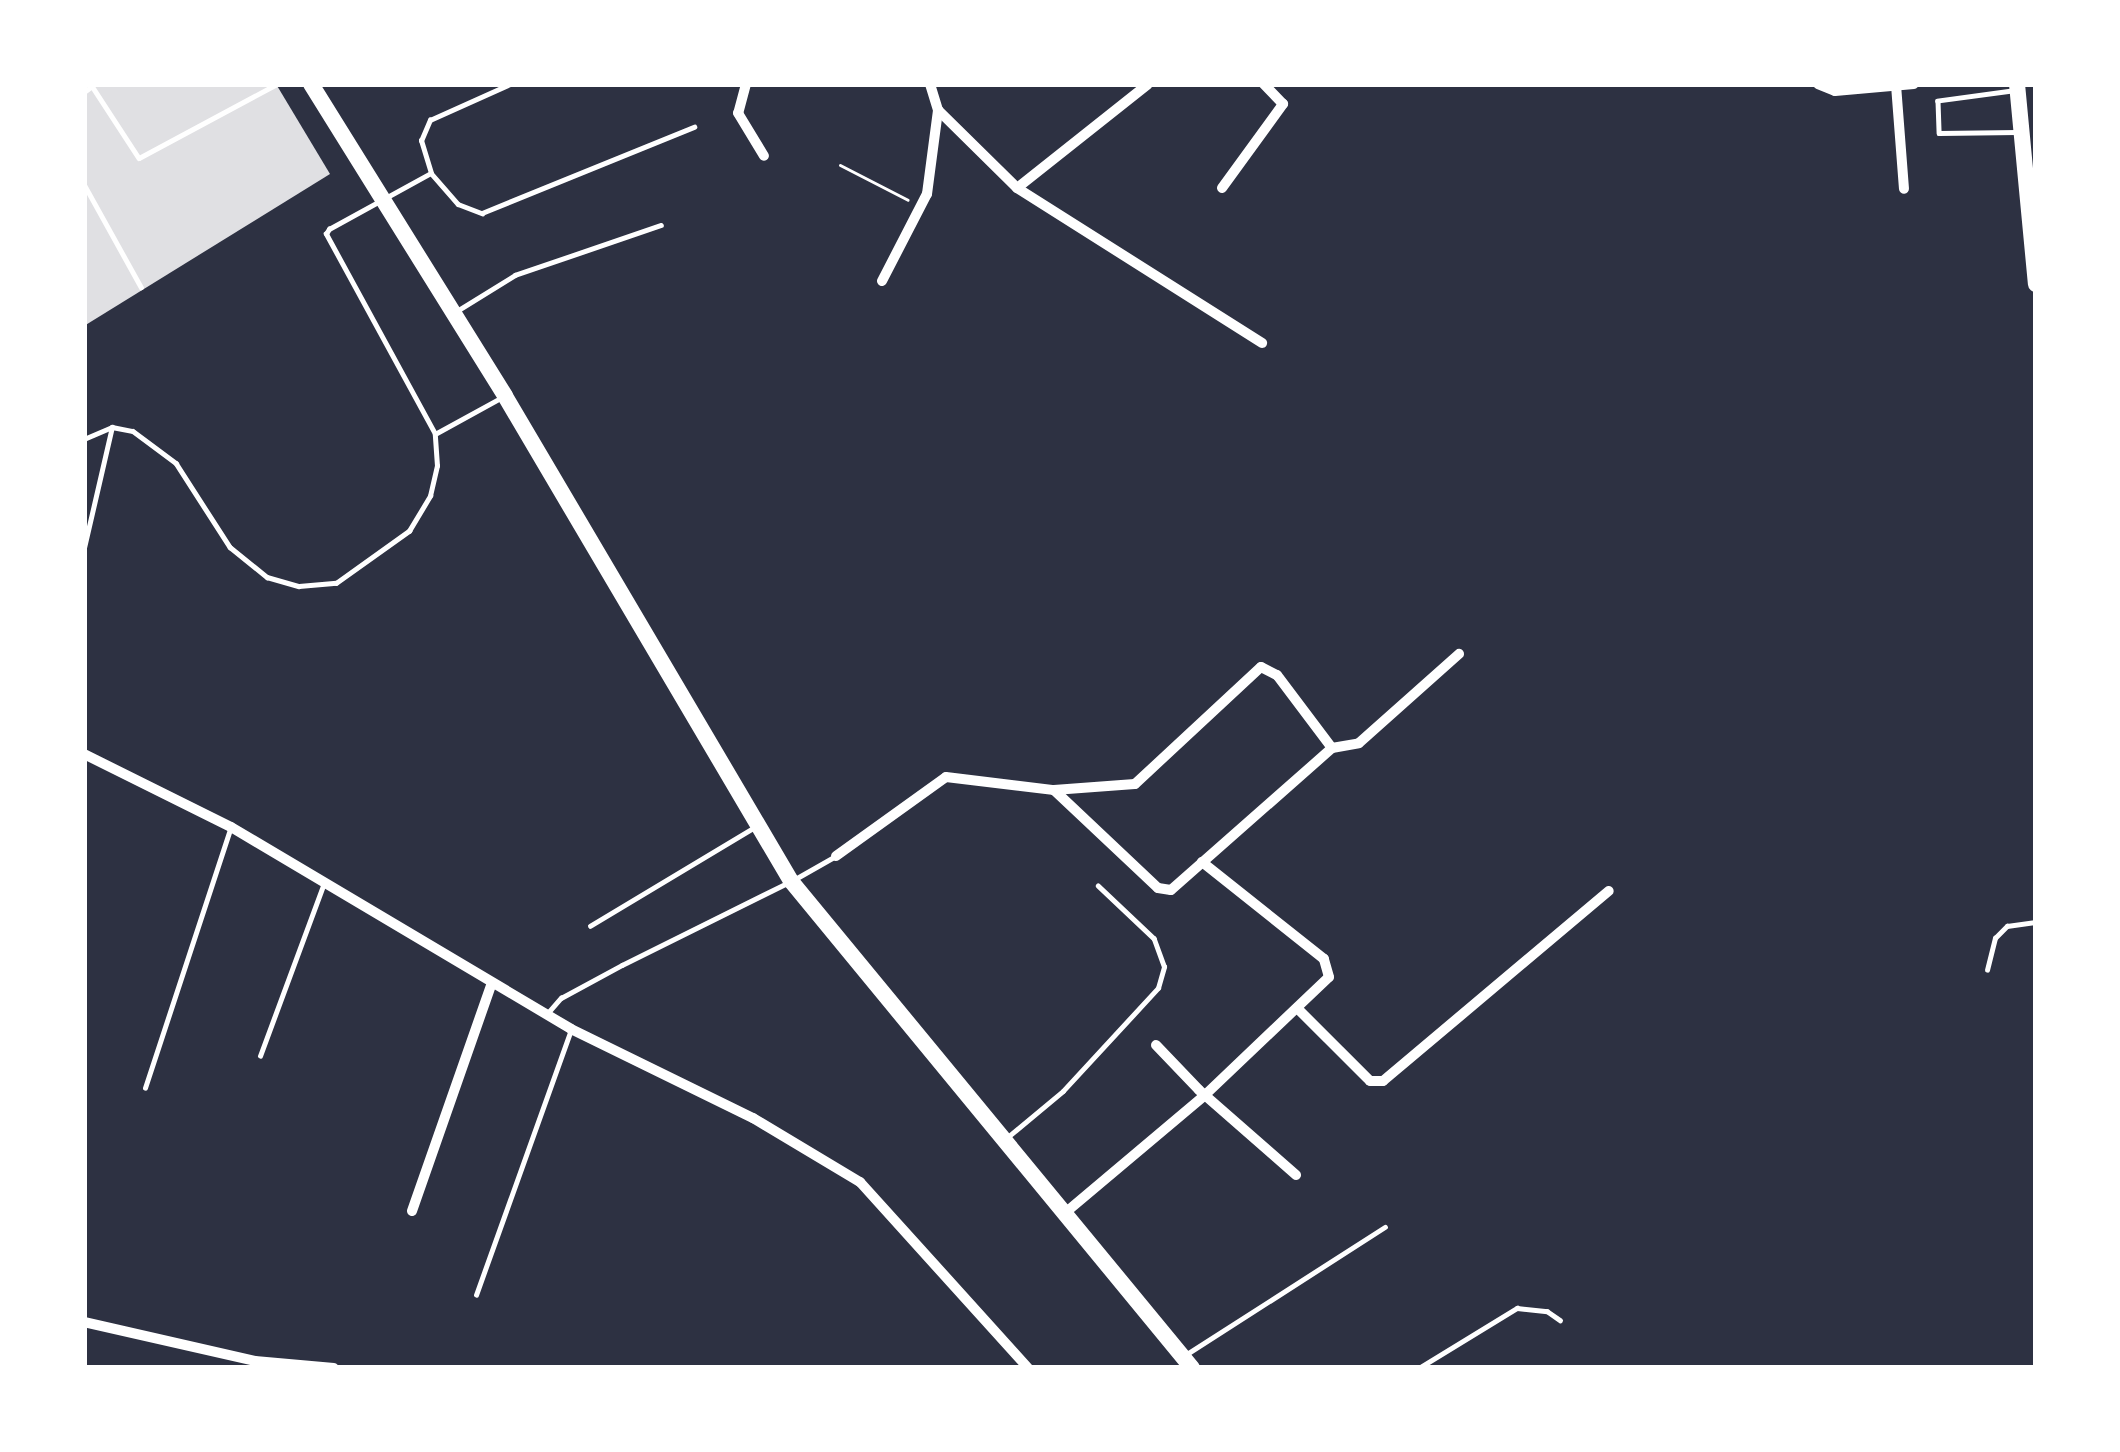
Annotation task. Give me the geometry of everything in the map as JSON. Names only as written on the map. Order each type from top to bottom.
[{"type":"main road","points":[[318,86],[790,881],[1187,1362]]},
{"type":"main road","points":[[2018,87],[2030,172],[2036,284]]},
{"type":"street","points":[[746,84],[738,112],[764,155]]},
{"type":"street","points":[[882,281],[921,207],[933,171],[938,110],[930,84]]},
{"type":"street","points":[[1017,188],[1148,84]]},
{"type":"street","points":[[1222,188],[1282,104],[1264,84]]},
{"type":"street","points":[[1818,84],[1834,91],[1914,84]]},
{"type":"street","points":[[1896,86],[1904,189]]},
{"type":"street","points":[[938,110],[1017,188],[1262,343]]},
{"type":"street","points":[[1054,790],[1158,888],[1171,890],[1332,748],[1359,743],[1460,654]]},
{"type":"street","points":[[836,856],[946,778],[1054,790],[1135,784],[1261,667],[1277,675],[1332,748]]},
{"type":"street","points":[[84,754],[231,827],[545,1015],[753,1118],[860,1182],[1028,1368]]},
{"type":"street","points":[[1065,1214],[1205,1095],[1329,977],[1324,959],[1202,862]]},
{"type":"street","points":[[1297,1009],[1370,1081],[1383,1082],[1609,891]]},
{"type":"street","points":[[412,1210],[493,983]]},
{"type":"street","points":[[1156,1045],[1296,1175]]},
{"type":"street","points":[[84,1322],[255,1361],[334,1368]]},
{"type":"lane","points":[[84,92],[93,85],[139,158],[277,84]]},
{"type":"lane","points":[[510,84],[430,120],[422,141],[431,172],[458,203],[482,213],[694,128]]},
{"type":"lane","points":[[2018,87],[1936,104],[1939,133],[1946,136],[2021,132]]},
{"type":"lane","points":[[84,439],[112,427],[133,431],[176,463],[230,547],[267,577],[299,586],[336,583],[409,531],[430,496],[437,466],[435,434],[326,234],[431,172]]},
{"type":"lane","points":[[84,184],[141,286]]},
{"type":"lane","points":[[454,314],[515,275],[661,225]]},
{"type":"lane","points":[[435,434],[505,396]]},
{"type":"lane","points":[[84,548],[112,427]]},
{"type":"lane","points":[[145,1088],[231,827]]},
{"type":"lane","points":[[590,926],[755,827]]},
{"type":"lane","points":[[545,1015],[561,998],[622,964],[836,856]]},
{"type":"lane","points":[[260,1056],[324,883]]},
{"type":"lane","points":[[1005,1139],[1063,1090],[1158,988],[1164,967],[1154,939],[1098,886]]},
{"type":"lane","points":[[1987,970],[1995,938],[2007,926],[2036,922]]},
{"type":"lane","points":[[476,1295],[571,1029]]},
{"type":"lane","points":[[1187,1362],[1384,1227]]},
{"type":"lane","points":[[1419,1368],[1517,1308],[1547,1311],[1560,1320]]},
{"type":"path","points":[[840,165],[921,207]]},
{"type":"building","points":[[84,84],[276,84],[330,174],[84,326]]}]
